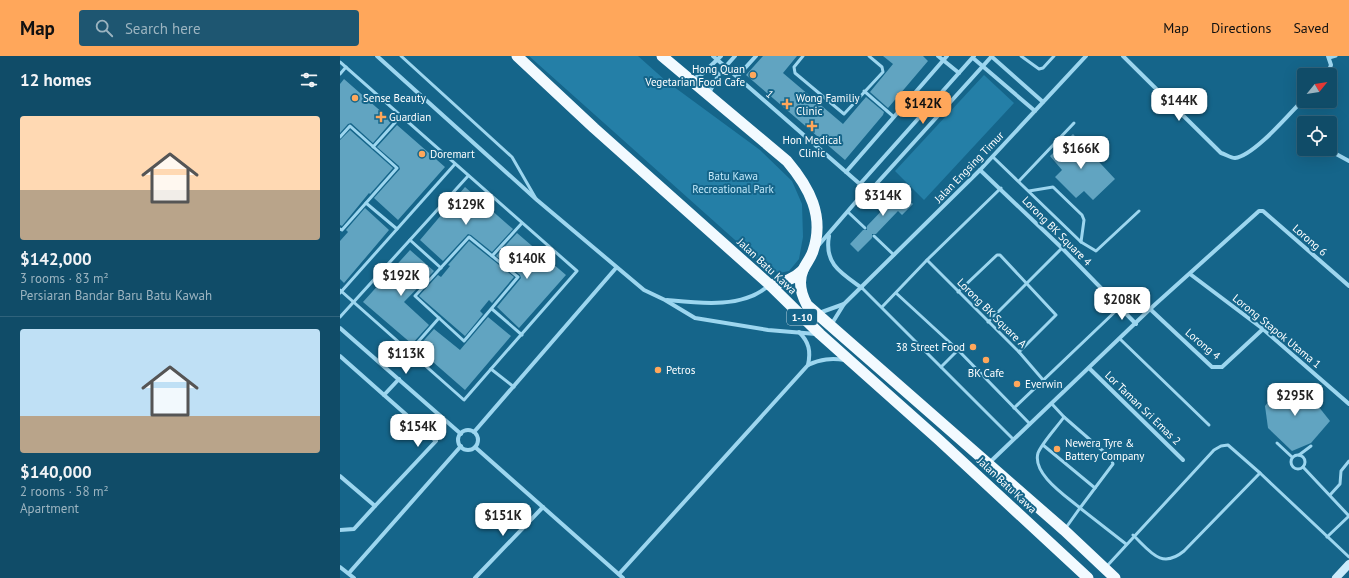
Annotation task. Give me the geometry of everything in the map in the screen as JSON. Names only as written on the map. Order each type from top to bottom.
[{"type":"highway","name":"Jalan Batu Kawa","points":[[517,56],[594,128],[770,285],[820,334],[944,445],[1088,578]]},
{"type":"highway","name":"Jalan Batu Kawa","points":[[662,56],[787,162],[800,177],[812,196],[815,213],[816,237],[813,252],[803,270],[800,286],[802,295],[807,305],[830,327],[1064,530],[1115,578]]},
{"type":"highway","points":[[770,285],[796,277],[803,270]]},
{"type":"main road","points":[[1336,578],[1349,564]]},
{"type":"street","points":[[377,56],[537,200],[644,290],[665,300],[695,318],[768,330],[820,334]]},
{"type":"street","name":"1","points":[[714,56],[869,192]]},
{"type":"street","points":[[690,80],[701,75],[722,56]]},
{"type":"street","points":[[708,96],[712,85],[725,66],[735,56]]},
{"type":"street","points":[[737,77],[756,56]]},
{"type":"street","points":[[938,56],[959,73]]},
{"type":"street","points":[[846,172],[947,56]]},
{"type":"street","points":[[813,252],[829,236],[860,197],[869,192],[992,56],[1043,102]]},
{"type":"street","name":"Jalan Engsing Timur","points":[[830,327],[844,304],[862,288],[980,170],[1086,56]]},
{"type":"street","points":[[1123,56],[1221,153],[1234,158],[1246,155],[1256,147],[1297,106]]},
{"type":"street","points":[[860,197],[860,184],[973,57],[1035,111]]},
{"type":"street","points":[[1328,57],[1331,65],[1330,68]]},
{"type":"street","points":[[1337,154],[1349,161]]},
{"type":"street","name":"Lorong BK Square 4","points":[[980,170],[1001,188],[1062,248],[1136,324]]},
{"type":"street","name":"Lorong 6","points":[[1190,274],[1259,211],[1263,211],[1349,286]]},
{"type":"street","points":[[829,236],[828,245],[831,261],[837,270],[862,288]]},
{"type":"street","points":[[474,432],[616,268]]},
{"type":"street","points":[[988,464],[1013,439],[1090,369],[1150,309],[1190,274]]},
{"type":"street","name":"Lorong Stapok Utama 1","points":[[1190,274],[1263,329],[1349,404]]},
{"type":"street","points":[[665,300],[696,303],[725,303],[751,296],[770,285]]},
{"type":"street","name":"Jalan Engsing Timur","points":[[816,314],[844,304]]},
{"type":"street","name":"Lorong 4","points":[[1150,309],[1212,367],[1222,367],[1263,329]]},
{"type":"street","points":[[340,328],[460,434]]},
{"type":"street","points":[[799,332],[808,344],[810,354],[808,365]]},
{"type":"street","points":[[340,356],[436,441],[354,529],[340,530]]},
{"type":"street","points":[[619,574],[808,365],[819,360],[832,358],[851,362]]},
{"type":"street","name":"Lor Taman Sri Emas 2","points":[[1090,369],[1183,460]]},
{"type":"street","points":[[384,395],[399,380]]},
{"type":"street","points":[[460,434],[466,431],[474,432]]},
{"type":"street","points":[[460,446],[469,450],[475,447],[478,441],[474,432]]},
{"type":"street","points":[[460,434],[460,446]]},
{"type":"street","points":[[349,573],[460,446]]},
{"type":"street","points":[[475,447],[623,578]]},
{"type":"street","points":[[340,476],[375,506]]},
{"type":"street","points":[[475,578],[543,507]]},
{"type":"street","points":[[340,567],[354,578]]},
{"type":"lane","points":[[401,56],[512,157],[537,200]]},
{"type":"lane","points":[[803,56],[794,67],[795,73],[842,113],[846,113],[883,70],[869,56]]},
{"type":"lane","points":[[1021,56],[1039,69],[1043,68],[1054,56]]},
{"type":"lane","points":[[1328,57],[1336,56]]},
{"type":"lane","points":[[340,62],[577,271],[464,400],[341,291],[455,164]]},
{"type":"lane","points":[[340,74],[346,67]]},
{"type":"lane","points":[[864,91],[894,117]]},
{"type":"lane","points":[[373,147],[401,116]]},
{"type":"lane","points":[[1019,181],[1074,123]]},
{"type":"lane","points":[[340,137],[350,126],[397,168],[342,230],[340,229]]},
{"type":"lane","points":[[993,156],[1081,242],[1096,251],[1139,211]]},
{"type":"lane","points":[[340,317],[468,176]]},
{"type":"lane","points":[[1029,191],[1053,187],[1082,215],[1084,220],[1081,242]]},
{"type":"lane","points":[[882,307],[927,260],[1001,188]]},
{"type":"lane","points":[[366,203],[397,229]]},
{"type":"lane","points":[[848,212],[865,228]]},
{"type":"lane","points":[[492,256],[522,223]]},
{"type":"lane","points":[[874,236],[894,255]]},
{"type":"lane","points":[[469,237],[518,277],[464,342],[415,296],[441,268],[469,237]]},
{"type":"lane","points":[[410,240],[441,268]]},
{"type":"lane","points":[[988,322],[1062,248]]},
{"type":"lane","points":[[958,292],[999,255],[1027,282],[1056,315],[1019,352]]},
{"type":"lane","name":"Lorong BK Square A","points":[[927,260],[1019,352],[1044,381]]},
{"type":"lane","points":[[862,288],[1013,439]]},
{"type":"lane","points":[[896,293],[958,350],[1030,424]]},
{"type":"lane","points":[[1014,408],[1120,307]]},
{"type":"lane","points":[[492,309],[522,335]]},
{"type":"lane","points":[[410,352],[439,318]]},
{"type":"lane","points":[[1120,339],[1209,425]]},
{"type":"lane","points":[[941,367],[958,350]]},
{"type":"lane","points":[[491,369],[514,387]]},
{"type":"lane","points":[[1052,404],[1064,417],[1112,458],[1113,464],[1111,469],[1064,530]]},
{"type":"lane","points":[[1064,417],[1038,453],[1037,464],[1040,473],[1080,508],[1126,544]]},
{"type":"lane","points":[[1278,443],[1292,457]]},
{"type":"lane","points":[[1043,445],[1095,488]]},
{"type":"lane","points":[[1104,569],[1214,450],[1221,446],[1228,445],[1349,557]]},
{"type":"lane","points":[[1292,457],[1299,455],[1311,446]]},
{"type":"lane","points":[[1299,455],[1304,459],[1303,467]]},
{"type":"lane","points":[[1292,457],[1290,464],[1293,468],[1297,470],[1303,467]]},
{"type":"lane","points":[[1330,495],[1340,484],[1341,471],[1349,462]]},
{"type":"lane","points":[[1303,467],[1349,516],[1328,537]]},
{"type":"lane","points":[[1133,536],[1160,558],[1166,560],[1172,558],[1184,551],[1260,473]]},
{"type":"green space","name":"Batu Kawa Recreational Park","points":[[529,56],[638,56],[666,81],[760,150],[792,181],[802,204],[803,237],[799,259],[789,271],[779,273],[763,265]]},
{"type":"green space","points":[[984,75],[1014,103],[924,200],[895,171]]},
{"type":"building","points":[[763,56],[797,56],[783,73],[843,124],[866,97],[884,112],[883,115],[845,160],[746,75]]},
{"type":"building","points":[[883,56],[923,56],[928,61],[888,108],[870,92],[893,64]]},
{"type":"building","points":[[344,79],[392,121],[373,143],[351,123],[348,124],[340,133],[340,84]]},
{"type":"building","points":[[397,125],[445,167],[398,220],[374,198],[400,169],[399,166],[377,147]]},
{"type":"building","points":[[350,130],[393,168],[370,194],[369,193],[342,226],[340,225],[340,140]]},
{"type":"building","points":[[1073,134],[1115,179],[1093,200],[1084,191],[1076,198],[1055,177],[1062,170],[1050,156]]},
{"type":"building","points":[[894,186],[913,204],[902,215],[898,211],[876,234],[872,234],[872,238],[858,252],[850,244],[863,230],[867,230],[867,226],[889,203],[883,197]]},
{"type":"building","points":[[465,187],[513,229],[492,252],[468,234],[443,261],[420,240]]},
{"type":"building","points":[[365,208],[389,230],[344,283],[340,279],[340,241],[348,232],[346,230]]},
{"type":"building","points":[[517,233],[566,275],[519,328],[497,307],[521,278],[520,275],[496,256]]},
{"type":"building","points":[[469,241],[514,277],[492,303],[489,300],[480,311],[483,314],[465,336],[419,296],[438,275],[441,277],[450,266],[448,265]]},
{"type":"building","points":[[410,250],[434,271],[404,302],[429,325],[412,344],[363,302]]},
{"type":"building","points":[[488,317],[511,336],[465,390],[417,348],[434,329],[460,350]]},
{"type":"building","points":[[1303,387],[1330,421],[1311,443],[1292,451],[1268,428],[1265,406],[1280,388]]},
{"type":"place","name":"Hong Quan Vegetarian Food Cafe","points":[[753,75]]},
{"type":"place","name":"Sense Beauty","points":[[355,98]]},
{"type":"place","name":"Wong Familiy Clinic","points":[[787,104]]},
{"type":"place","name":"Guardian","points":[[381,117]]},
{"type":"place","name":"Hon Medical Clinic","points":[[812,126]]},
{"type":"place","name":"Doremart","points":[[422,154]]},
{"type":"place","name":"38 Street Food","points":[[973,347]]},
{"type":"place","name":"BK Cafe","points":[[986,360]]},
{"type":"place","name":"Petros","points":[[658,370]]},
{"type":"place","name":"Everwin","points":[[1017,384]]},
{"type":"place","name":"Newera Tyre & Battery Company","points":[[1057,449]]}]
